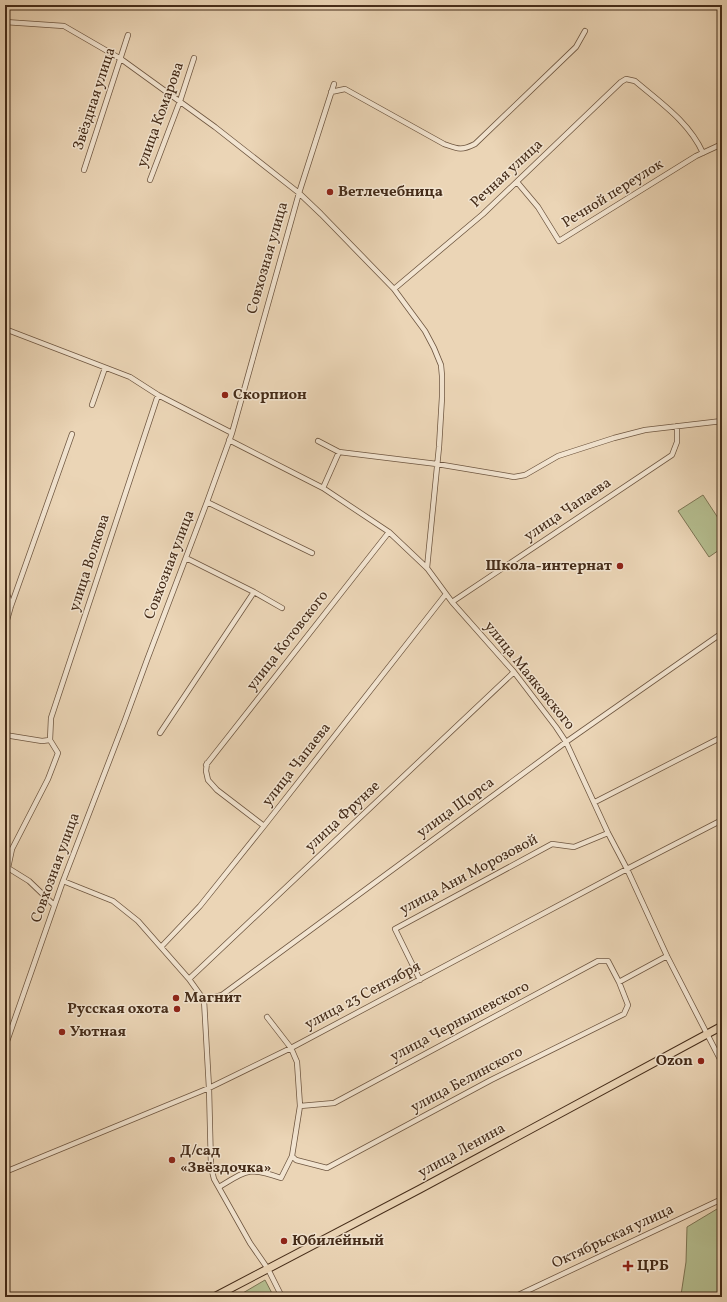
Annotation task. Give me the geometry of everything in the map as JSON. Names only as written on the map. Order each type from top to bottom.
[{"type":"main road","name":"улица Ленина","points":[[214,1297],[420,1189],[722,1026]]},
{"type":"street","points":[[5,22],[64,26],[122,58],[215,127],[299,193],[322,214],[394,289],[425,332],[441,365],[442,397],[427,568]]},
{"type":"street","points":[[331,92],[345,89],[444,144],[460,149],[468,148],[475,144],[576,47],[585,31]]},
{"type":"street","name":"Звёздная улица","points":[[84,170],[122,58],[128,35]]},
{"type":"street","name":"улица Комарова","points":[[150,180],[180,101],[194,58]]},
{"type":"street","name":"Речная улица","points":[[394,289],[484,214],[621,82],[626,79],[636,81],[682,121],[697,140],[703,153]]},
{"type":"street","name":"Совхозная улица","points":[[5,1047],[54,905],[208,502],[232,433],[299,193],[334,84]]},
{"type":"street","name":"Речной переулок","points":[[517,182],[538,207],[559,241],[703,153],[722,144]]},
{"type":"street","points":[[5,329],[130,377],[158,395],[232,433]]},
{"type":"street","points":[[92,405],[106,368]]},
{"type":"street","name":"улица Волкова","points":[[50,740],[51,718],[158,395]]},
{"type":"street","points":[[318,441],[339,452],[437,464],[514,477],[525,475],[558,456],[614,438],[645,430],[722,421]]},
{"type":"street","name":"улица Чапаева","points":[[452,602],[672,455],[678,442],[677,426]]},
{"type":"street","points":[[5,627],[11,606],[72,434]]},
{"type":"street","name":"улица Маяковского","points":[[229,440],[323,488],[389,532],[427,568],[452,602],[514,672],[566,742],[667,956],[722,1063]]},
{"type":"street","points":[[323,488],[339,452]]},
{"type":"street","points":[[208,502],[312,554]]},
{"type":"street","name":"улица Котовского","points":[[264,826],[217,790],[208,780],[206,771],[207,764],[389,532]]},
{"type":"street","points":[[186,558],[254,592],[282,608]]},
{"type":"street","points":[[5,588],[11,606]]},
{"type":"street","points":[[160,732],[254,592]]},
{"type":"street","name":"улица Чапаева","points":[[161,947],[200,906],[446,594]]},
{"type":"street","name":"улица Щорса","points":[[204,1000],[222,995],[566,742],[722,633]]},
{"type":"street","name":"улица Фрунзе","points":[[189,979],[514,672]]},
{"type":"street","points":[[5,735],[42,741],[50,740],[58,753],[48,779],[12,849],[7,868],[29,881],[54,905]]},
{"type":"street","points":[[595,802],[722,738]]},
{"type":"street","name":"улица 23 Сентября","points":[[5,1172],[209,1088],[291,1048],[722,820]]},
{"type":"street","name":"улица Ани Морозовой","points":[[420,980],[394,929],[552,844],[574,847],[608,833]]},
{"type":"street","points":[[63,881],[113,901],[138,921],[189,979],[204,1000],[209,1088],[211,1167],[214,1179],[250,1243],[268,1269],[282,1297]]},
{"type":"street","points":[[619,982],[667,956]]},
{"type":"street","name":"улица Чернышевского","points":[[300,1106],[334,1104],[598,961],[608,961],[619,982]]},
{"type":"street","name":"улица Белинского","points":[[292,1156],[296,1160],[327,1168],[491,1080],[624,1014],[628,1005],[619,982]]},
{"type":"street","points":[[219,1187],[244,1172],[257,1170],[281,1178],[292,1156],[300,1106],[297,1062],[291,1048],[267,1017]]},
{"type":"street","name":"Октябрьская улица","points":[[514,1297],[722,1199]]},
{"type":"green space","points":[[703,495],[722,524],[722,548],[709,557],[678,511]]},
{"type":"green space","points":[[722,1206],[722,1297],[683,1297],[681,1295],[686,1262],[687,1227]]},
{"type":"green space","points":[[265,1280],[274,1297],[236,1297]]},
{"type":"place","name":"Ветлечебница","points":[[330,192]]},
{"type":"place","name":"Скорпион","points":[[225,395]]},
{"type":"place","name":"Школа-интернат","points":[[620,566]]},
{"type":"place","name":"Магнит","points":[[176,998]]},
{"type":"place","name":"Русская охота","points":[[177,1009]]},
{"type":"place","name":"Уютная","points":[[62,1032]]},
{"type":"place","name":"Ozon","points":[[701,1061]]},
{"type":"place","name":"Д/сад «Звёздочка»","points":[[172,1160]]},
{"type":"place","name":"Юбилейный","points":[[284,1241]]},
{"type":"place","name":"ЦРБ","points":[[628,1266]]}]
